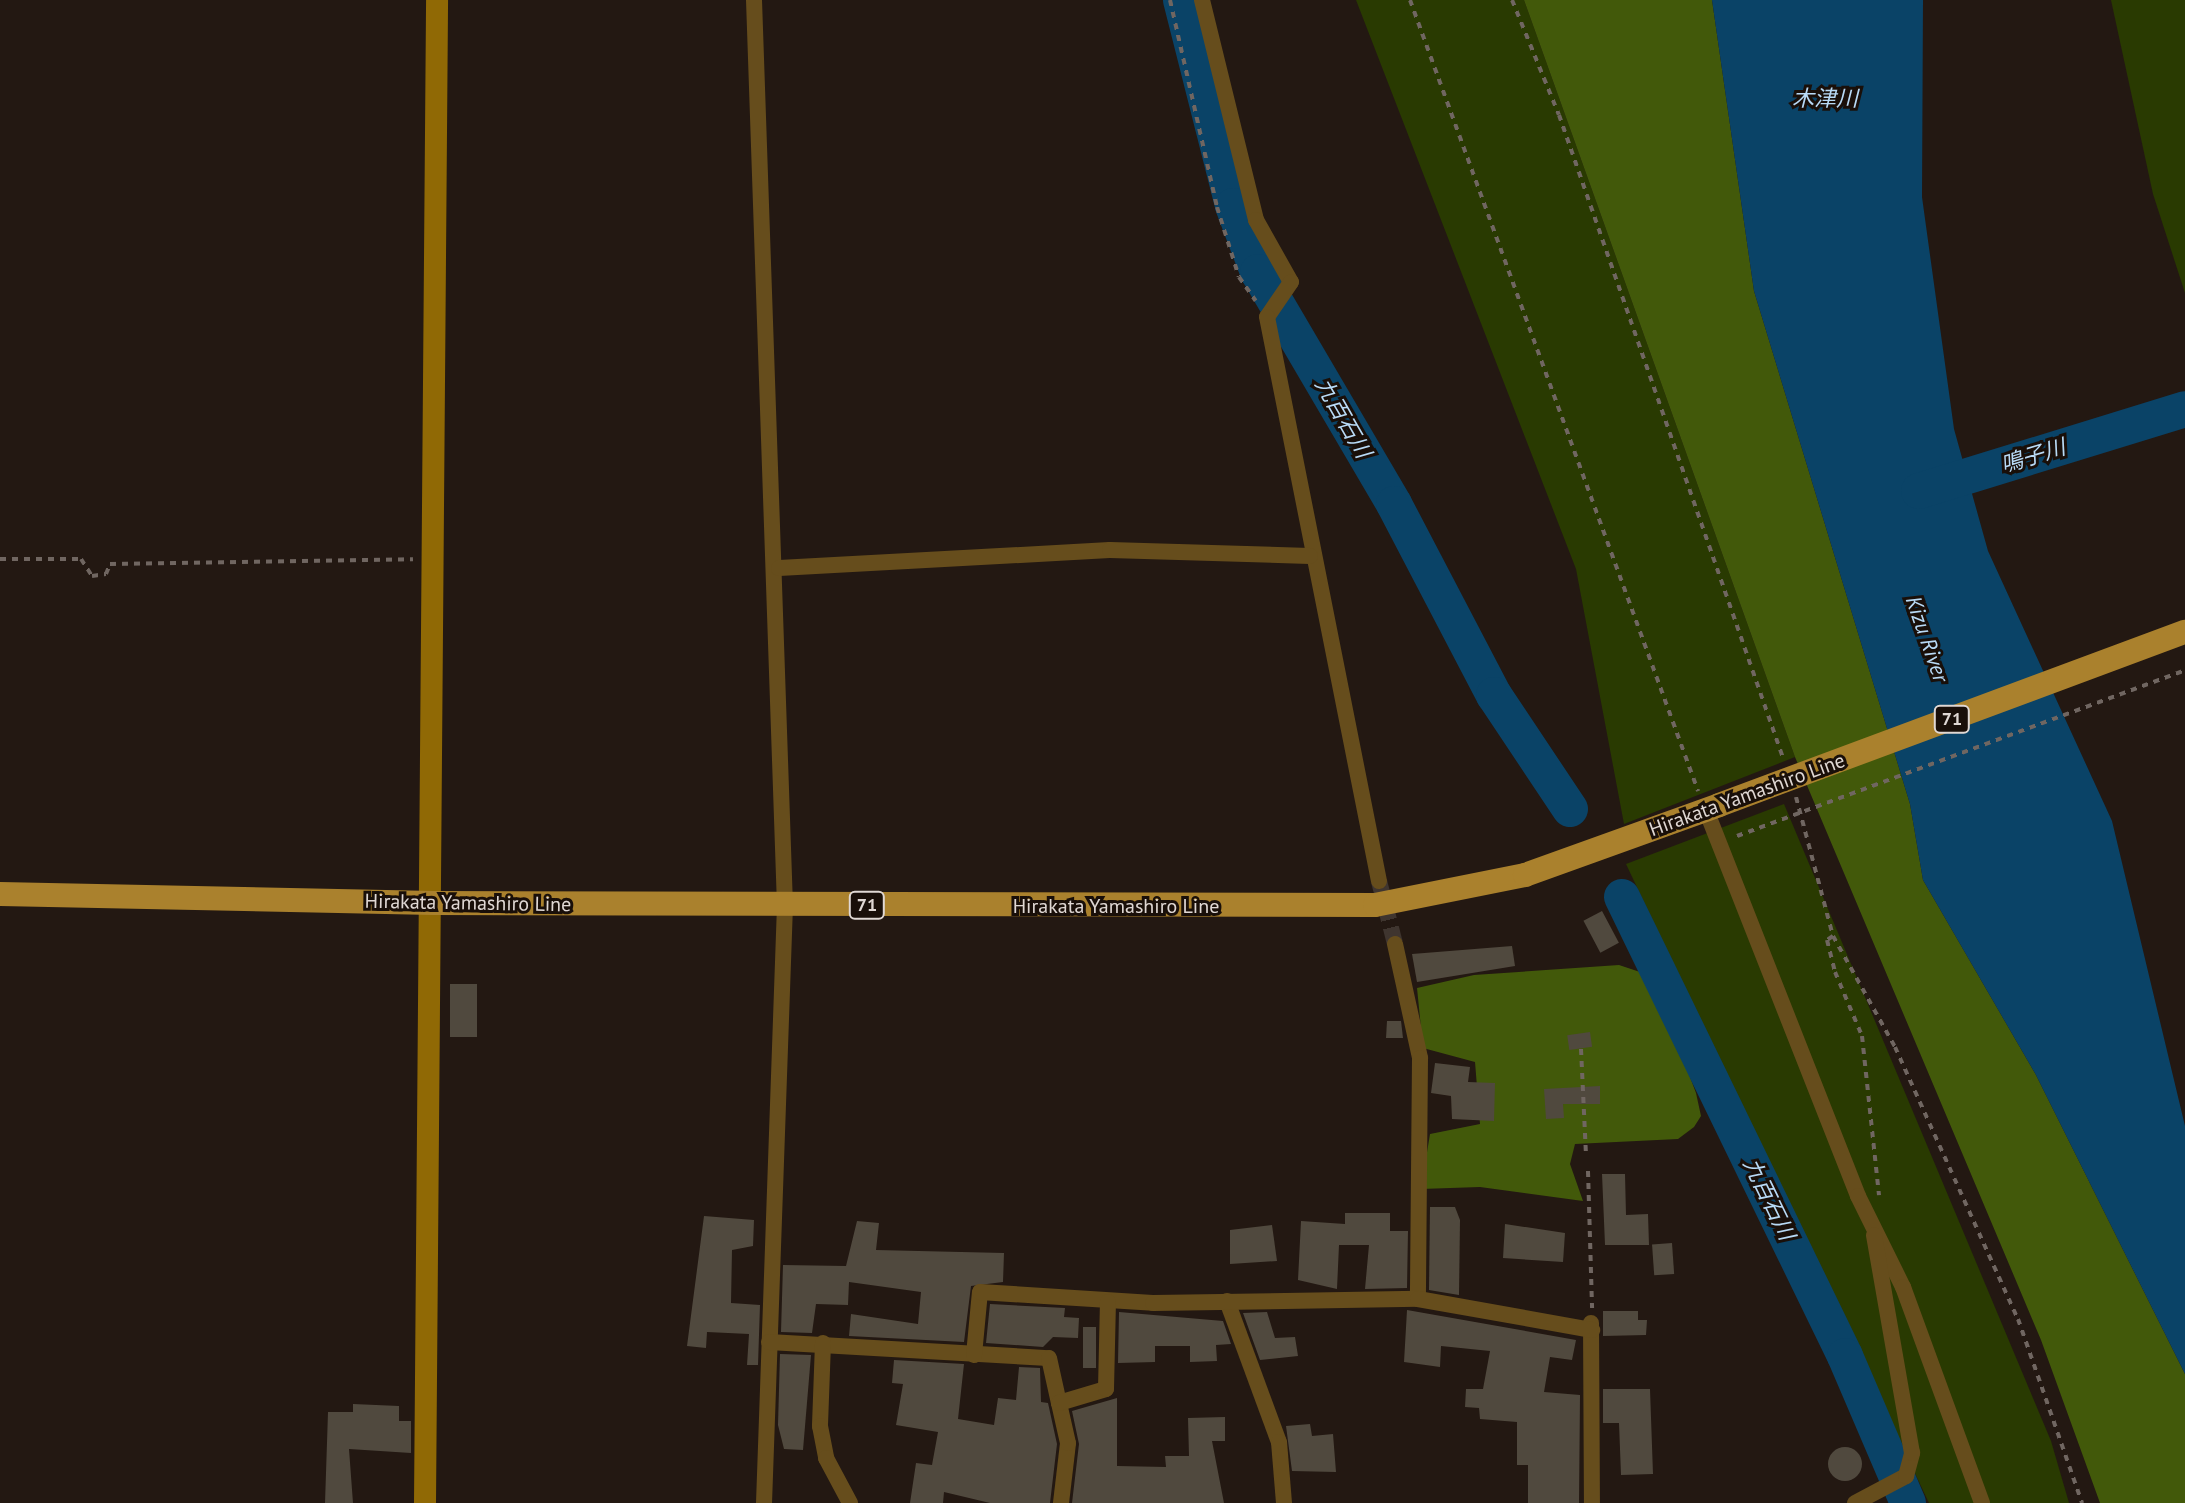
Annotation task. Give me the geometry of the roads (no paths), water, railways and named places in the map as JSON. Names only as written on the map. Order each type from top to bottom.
[{"type":"main road","name":"Hirakata Yamashiro Line","points":[[0,894],[434,903],[1375,905],[1525,875],[2185,632]]},
{"type":"street","points":[[425,1503],[434,903],[437,0]]},
{"type":"street","points":[[754,0],[779,568],[785,905],[764,1503]]},
{"type":"street","points":[[1202,0],[1256,220],[1291,282],[1267,317],[1310,556],[1379,881]]},
{"type":"street","points":[[779,568],[1110,550],[1310,556]]},
{"type":"street","points":[[1713,808],[1874,1229],[1922,1333],[1982,1503]]},
{"type":"street","points":[[1395,944],[1420,1058],[1418,1299]]},
{"type":"street","points":[[1855,1503],[1888,1498],[1906,1476],[1912,1453],[1874,1229]]},
{"type":"street","points":[[974,1355],[980,1292],[1108,1302],[1418,1299],[1592,1326],[1592,1503]]},
{"type":"street","points":[[1227,1301],[1279,1442],[1284,1503]]},
{"type":"street","points":[[1059,1403],[1106,1389],[1108,1302]]},
{"type":"street","points":[[769,1342],[1049,1358],[1068,1443],[1061,1503]]},
{"type":"street","points":[[823,1343],[820,1426],[826,1458],[850,1503]]},
{"type":"water","name":"木津川","points":[[1712,0],[1923,0],[1922,197],[1954,429],[1988,551],[2112,821],[2185,1126],[2185,1374],[2036,1075],[1923,880],[1910,804],[1754,291]]},
{"type":"waterway","name":"九百石川","points":[[1181,0],[1233,206],[1258,272],[1394,504],[1494,695],[1570,809]]},
{"type":"waterway","name":"鳴子川","points":[[1919,491],[2185,409]]},
{"type":"waterway","name":"九百石川","points":[[1622,897],[1845,1356],[1908,1503]]},
{"type":"tunnel","points":[[1379,881],[1395,944]]},
{"type":"water label","name":"Kizu River","points":[[1927,639]]}]
